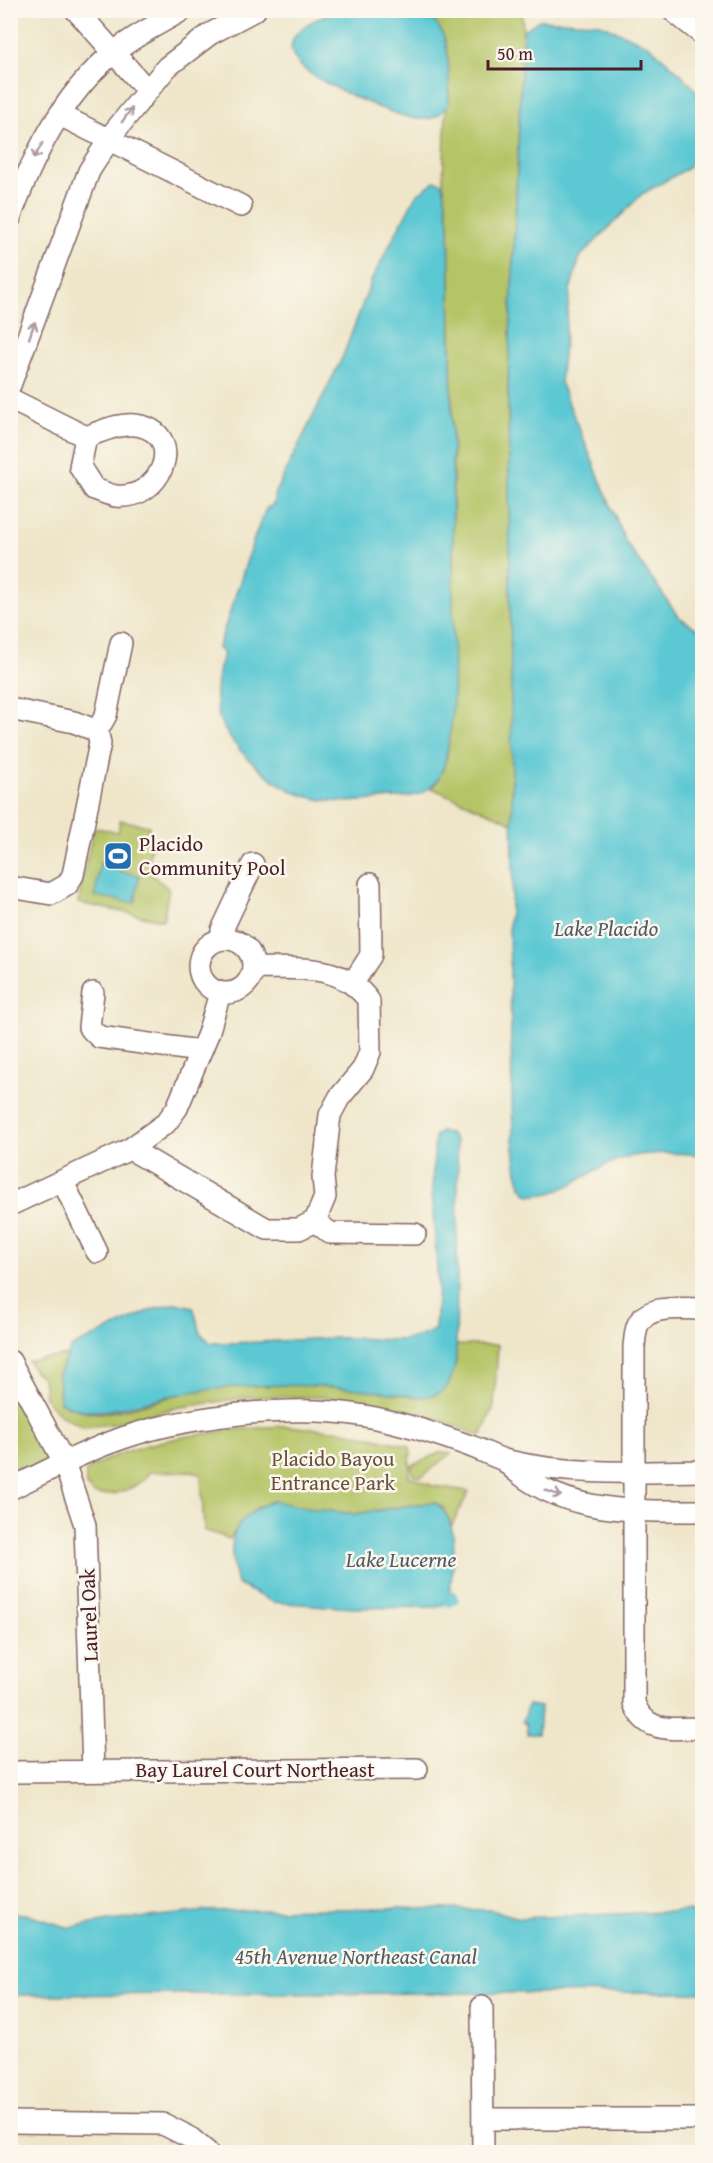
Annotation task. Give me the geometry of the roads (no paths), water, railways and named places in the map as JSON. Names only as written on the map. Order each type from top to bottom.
[{"type":"street","points":[[76,10],[112,54],[147,90]]},
{"type":"street","points":[[10,218],[26,175],[60,115],[89,76],[112,54],[183,10]]},
{"type":"street","points":[[10,385],[89,171],[108,141],[167,67],[210,34],[255,10]]},
{"type":"street","points":[[672,10],[702,34]]},
{"type":"street","points":[[60,115],[241,206]]},
{"type":"street","points":[[10,399],[87,437]]},
{"type":"street","points":[[10,887],[51,894],[60,891],[73,875],[100,743],[97,730],[106,715],[121,643]]},
{"type":"street","points":[[10,710],[74,722],[97,730]]},
{"type":"street","points":[[222,939],[222,930],[253,864]]},
{"type":"street","points":[[353,983],[371,955],[370,884]]},
{"type":"street","points":[[222,939],[240,944],[252,958],[253,968],[242,988],[227,994],[220,993],[204,983],[198,965],[206,948],[222,939]]},
{"type":"street","points":[[130,1149],[267,1229],[299,1229],[315,1221],[324,1197],[323,1177],[330,1115],[339,1098],[363,1069],[370,1052],[369,1001],[353,983],[330,971],[253,968]]},
{"type":"street","points":[[93,993],[89,1027],[99,1037],[199,1051]]},
{"type":"street","points":[[10,1205],[130,1149],[166,1123],[177,1108],[214,1017],[220,993]]},
{"type":"street","points":[[63,1182],[97,1252]]},
{"type":"street","points":[[315,1221],[330,1233],[415,1233]]},
{"type":"street","points":[[702,1309],[666,1309],[649,1314],[637,1325],[634,1346],[634,1703],[639,1717],[654,1727],[702,1728]]},
{"type":"street","name":"Laurel Oak","points":[[10,1361],[64,1462],[85,1525],[93,1771]]},
{"type":"street","points":[[10,1489],[111,1442],[178,1424],[239,1415],[297,1411],[364,1416],[461,1443],[506,1461],[588,1472],[702,1471]]},
{"type":"street","points":[[506,1461],[524,1480],[549,1492],[603,1508],[634,1511],[702,1511]]},
{"type":"street","name":"Bay Laurel Court Northeast","points":[[10,1772],[417,1769]]},
{"type":"street","points":[[482,2007],[483,2152]]},
{"type":"street","points":[[483,2120],[702,2119]]},
{"type":"street","points":[[10,2122],[163,2124],[189,2137],[207,2152]]},
{"type":"water","points":[[349,10],[404,11],[432,20],[439,27],[446,46],[449,102],[434,117],[420,119],[408,117],[357,98],[322,81],[300,65],[293,54],[292,44],[296,35],[304,27],[327,15]]},
{"type":"water","name":"Lake Placido","points":[[539,20],[598,23],[648,45],[682,75],[697,92],[702,108],[702,141],[688,168],[642,194],[580,257],[570,290],[560,382],[626,543],[679,617],[702,632],[702,1155],[654,1153],[624,1158],[564,1188],[540,1195],[527,1194],[521,1186],[513,1141],[509,924],[513,883],[508,385],[523,31]]},
{"type":"water","points":[[435,181],[443,183],[449,223],[454,673],[450,737],[442,770],[436,782],[425,792],[407,797],[353,801],[316,799],[294,792],[269,776],[245,755],[226,731],[218,713],[216,696],[217,678],[224,654],[218,648],[266,509],[274,504],[274,495],[343,356],[372,279],[416,195]]},
{"type":"water","points":[[100,862],[116,864],[117,871],[139,875],[135,903],[95,896]]},
{"type":"water","points":[[441,1132],[450,1133],[456,1141],[458,1167],[456,1362],[449,1384],[441,1392],[418,1397],[386,1392],[288,1385],[222,1388],[96,1412],[72,1408],[60,1402],[58,1374],[72,1347],[151,1310],[176,1303],[193,1307],[201,1334],[211,1343],[336,1338],[400,1340],[424,1335],[435,1329],[438,1285],[432,1193],[435,1136]]},
{"type":"water","name":"Lake Lucerne","points":[[273,1501],[355,1514],[434,1502],[443,1510],[453,1534],[453,1562],[448,1602],[438,1607],[354,1608],[273,1602],[237,1584],[232,1556],[235,1533],[248,1515]]},
{"type":"water","points":[[528,1705],[540,1707],[538,1734],[527,1734],[526,1724],[522,1722]]},
{"type":"water","name":"45th Avenue Northeast Canal","points":[[392,1908],[491,1910],[520,1918],[688,1911],[702,1914],[702,1992],[11,1995],[11,1913],[25,1914],[70,1928],[108,1921],[208,1911]]},
{"type":"waterway","points":[[453,1594],[456,1600],[450,1604],[445,1600],[453,1594]]},
{"type":"place","name":"Placido Community Pool","points":[[118,856]]},
{"type":"park label","name":"Placido Bayou Entrance Park","points":[[333,1471]]}]
